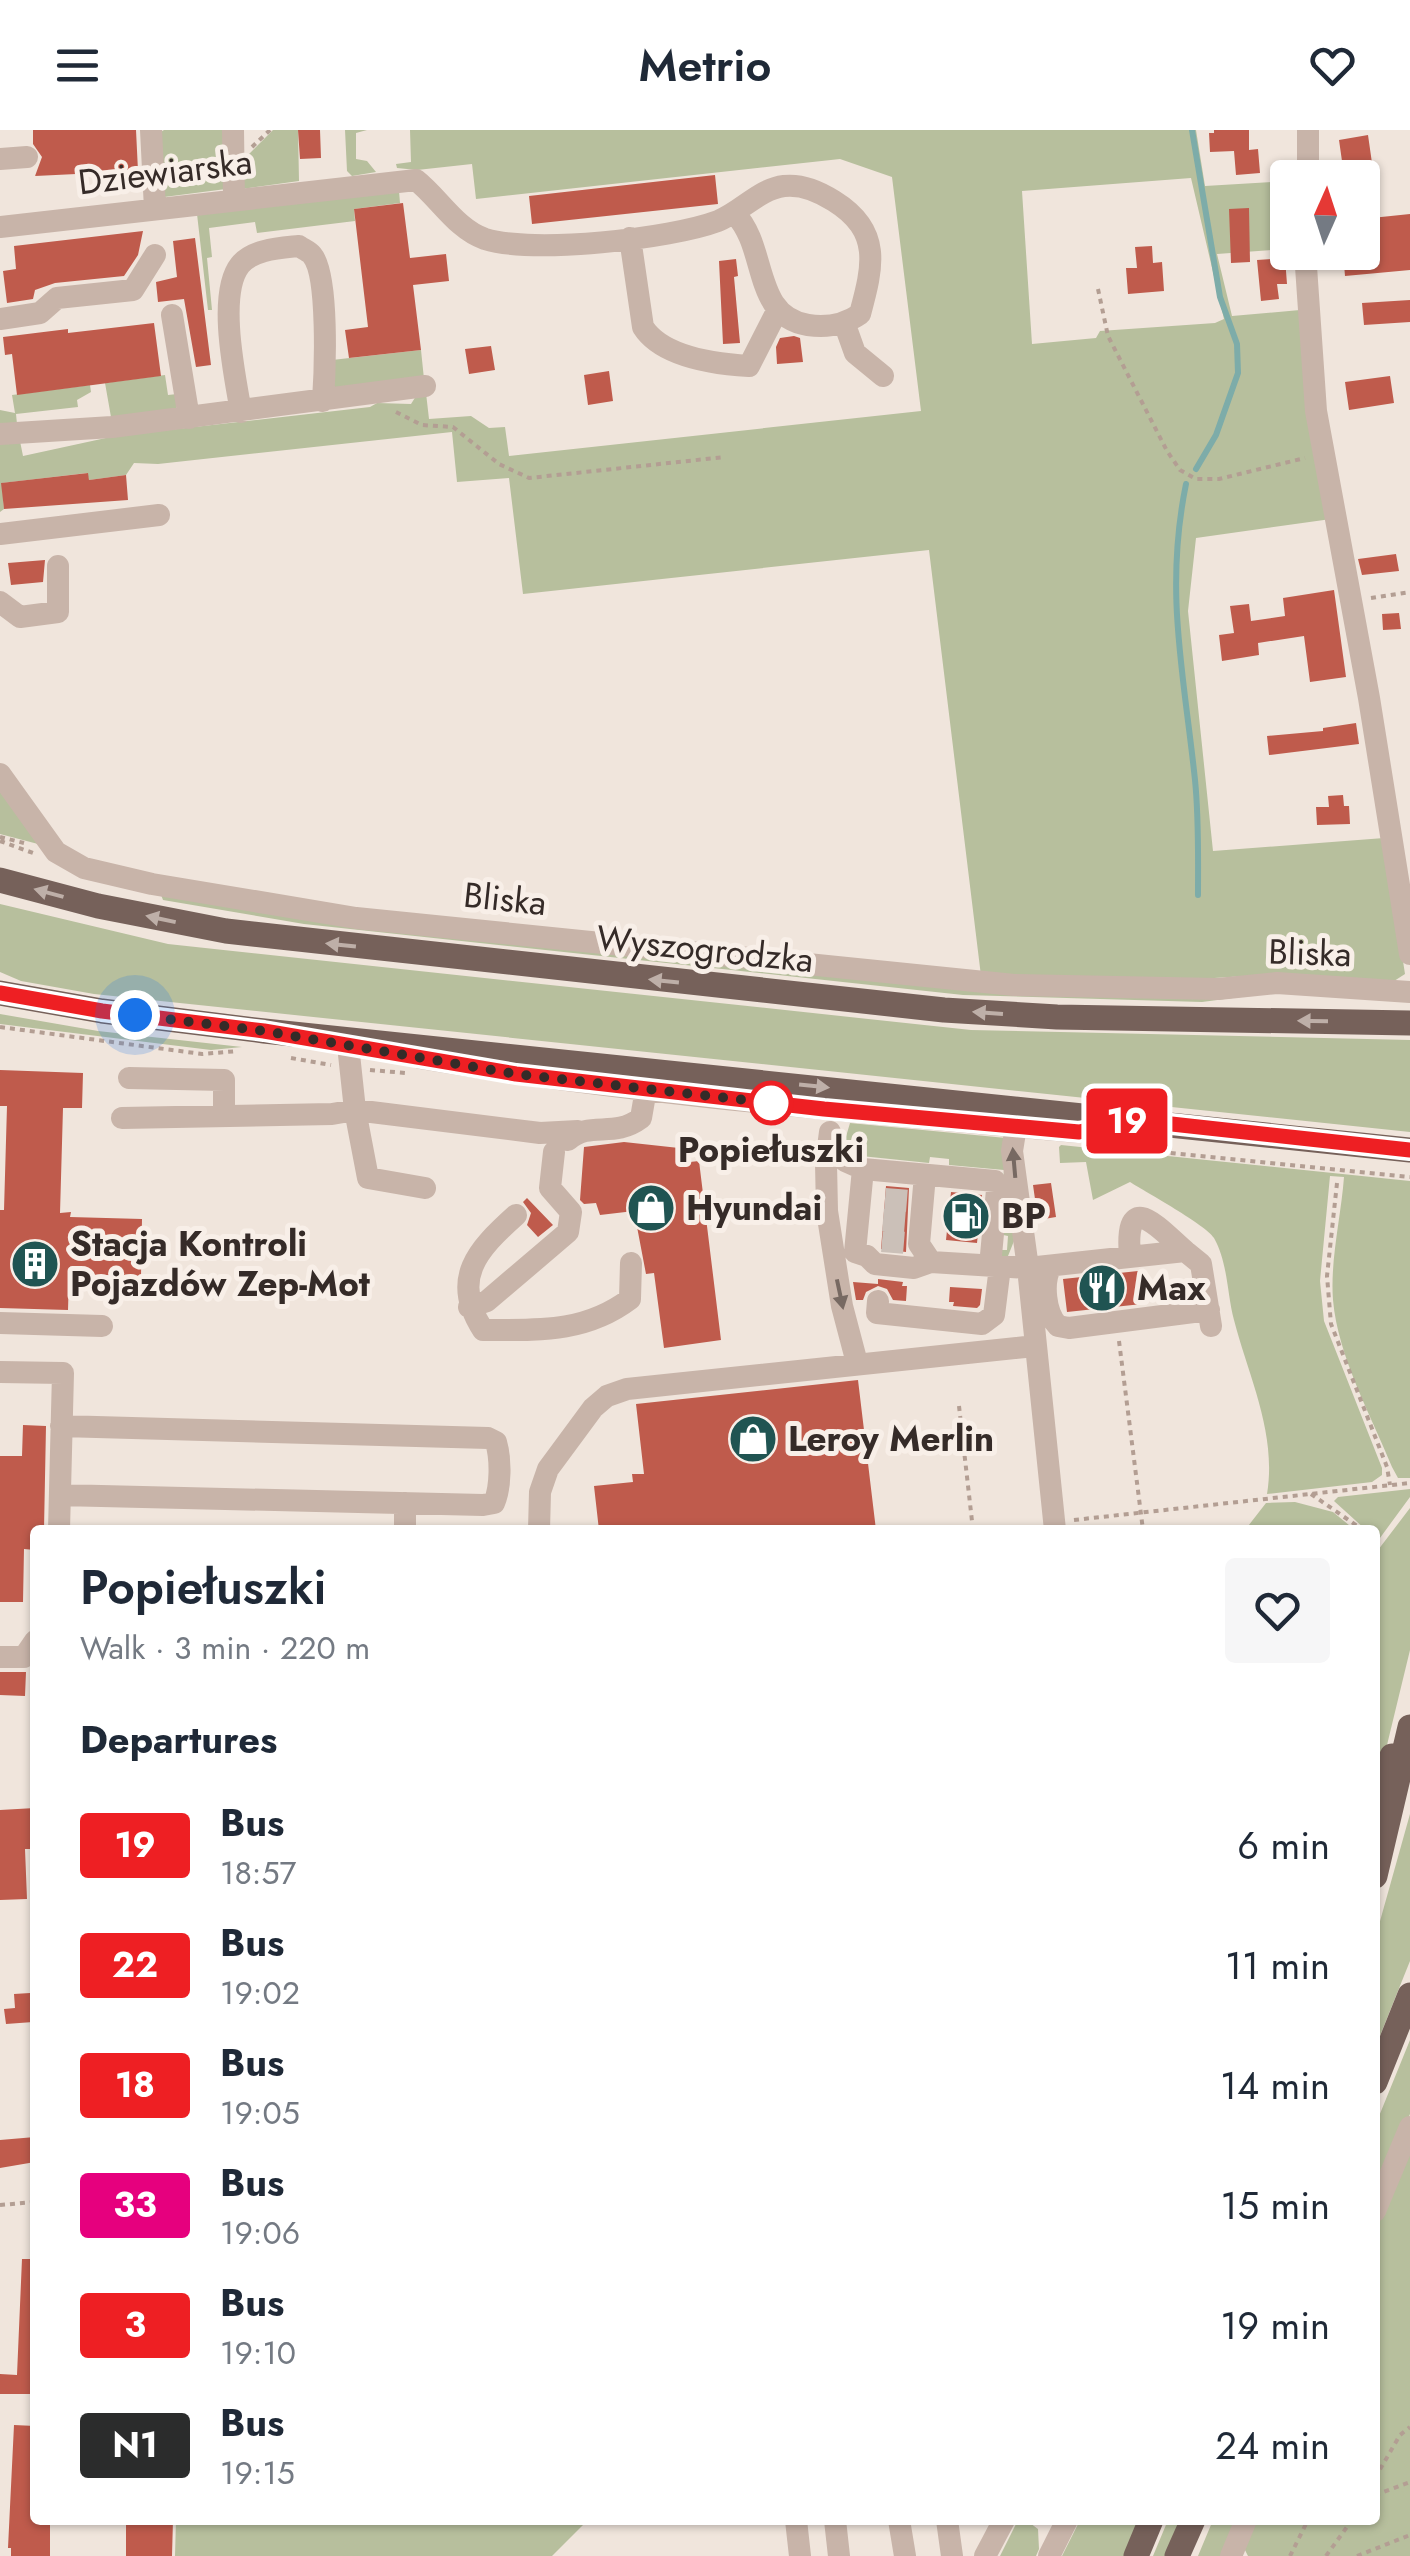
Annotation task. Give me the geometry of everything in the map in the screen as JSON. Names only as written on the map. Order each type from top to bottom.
[{"type":"main road","name":"Wyszogrodzka","points":[[0,880],[98,906],[242,933],[944,1010],[1410,1023]]},
{"type":"main road","points":[[2,993],[102,1011],[264,1031],[1410,1150]]},
{"type":"main road","points":[[1380,1782],[1410,1715]]},
{"type":"main road","points":[[1380,1855],[1410,1727]]},
{"type":"main road","points":[[1380,2070],[1410,1995]]},
{"type":"main road","points":[[1136,2556],[1149,2525]]},
{"type":"main road","points":[[1177,2556],[1191,2525]]},
{"type":"street","points":[[151,130],[155,209]]},
{"type":"street","points":[[232,130],[234,199]]},
{"type":"street","points":[[1308,130],[1308,160]]},
{"type":"street","points":[[0,159],[27,157]]},
{"type":"street","name":"Dziewiarska","points":[[0,227],[416,180],[435,195],[462,227],[484,238],[540,247],[630,238]]},
{"type":"street","points":[[735,214],[752,236],[767,295],[777,311],[792,322],[815,326],[845,324],[860,314],[872,258],[863,225],[846,208],[820,192],[784,186],[760,194],[735,214],[712,223],[630,238],[643,328],[651,340],[690,356],[748,366],[777,311]]},
{"type":"street","points":[[241,412],[230,322],[230,286],[240,264],[255,254],[284,248],[299,246],[313,256],[320,274],[323,400]]},
{"type":"street","points":[[0,318],[40,314],[57,298],[133,290],[155,255]]},
{"type":"street","points":[[1306,270],[1316,411],[1352,601],[1410,954]]},
{"type":"street","points":[[172,316],[190,418]]},
{"type":"street","points":[[845,324],[855,353],[883,376]]},
{"type":"street","points":[[0,434],[112,427],[425,386]]},
{"type":"street","points":[[0,534],[159,516]]},
{"type":"street","points":[[0,602],[20,617],[58,612],[58,566]]},
{"type":"street","name":"Bliska","points":[[0,774],[56,852],[84,868],[152,884],[356,918],[1014,985],[1218,989],[1276,983],[1410,992]]},
{"type":"street","points":[[264,1031],[516,1074],[824,1109],[1079,1132],[1135,1120]]},
{"type":"street","points":[[348,1046],[368,1178],[424,1188]]},
{"type":"street","points":[[129,1078],[224,1080],[224,1116]]},
{"type":"street","points":[[122,1118],[332,1114],[355,1110],[540,1133],[578,1131],[627,1128],[641,1118],[646,1090]]},
{"type":"street","points":[[824,1109],[830,1140],[826,1185],[853,1232],[914,1268],[925,1174]]},
{"type":"street","points":[[1016,1126],[1012,1151],[1040,1267],[1034,1346],[1055,1525]]},
{"type":"street","points":[[578,1131],[554,1152],[524,1208],[497,1232],[470,1271],[469,1307],[484,1330],[546,1330],[606,1317],[630,1298],[631,1263]]},
{"type":"street","points":[[830,1140],[846,1160],[863,1170],[994,1181],[994,1315],[982,1324],[876,1313],[881,1252]]},
{"type":"street","points":[[469,1307],[487,1301],[568,1232],[571,1212],[550,1188],[554,1152]]},
{"type":"street","points":[[858,1363],[853,1232],[863,1170]]},
{"type":"street","points":[[1040,1267],[1046,1276],[1050,1314],[1058,1326],[1210,1318],[1200,1264],[1149,1218],[1131,1222],[1130,1257]]},
{"type":"street","points":[[917,1228],[995,1267],[1040,1267],[1185,1251]]},
{"type":"street","points":[[853,1232],[881,1252]]},
{"type":"street","points":[[0,1323],[102,1326]]},
{"type":"street","points":[[539,1525],[540,1492],[548,1469],[593,1408],[607,1396],[627,1389],[1034,1346]]},
{"type":"street","points":[[0,1372],[63,1373],[59,1525]]},
{"type":"street","points":[[60,1495],[405,1504],[494,1503],[498,1494],[496,1442],[488,1438],[61,1426]]},
{"type":"street","points":[[404,1525],[405,1504]]},
{"type":"street","points":[[1380,2199],[1410,2126]]},
{"type":"street","points":[[797,2525],[800,2556]]},
{"type":"street","points":[[835,2525],[839,2556]]},
{"type":"street","points":[[901,2525],[905,2556]]},
{"type":"street","points":[[947,2525],[952,2556]]},
{"type":"street","points":[[985,2556],[1001,2525]]},
{"type":"street","points":[[1048,2556],[1060,2525]]},
{"type":"street","points":[[1231,2556],[1244,2525]]},
{"type":"path","points":[[1098,289],[1108,336],[1172,461],[1188,476],[1219,480],[1324,454]]},
{"type":"path","points":[[388,391],[392,407],[408,420],[453,427],[499,464],[529,478],[725,458]]},
{"type":"path","points":[[1352,601],[1410,592]]},
{"type":"path","points":[[1337,1183],[1327,1276],[1331,1324],[1387,1467],[1390,1485]]},
{"type":"path","points":[[1118,1337],[1141,1525]]},
{"type":"path","points":[[959,1406],[972,1525]]},
{"type":"path","points":[[1062,1525],[1410,1483]]},
{"type":"path","points":[[1311,1494],[1355,1525]]},
{"type":"path","points":[[0,2205],[30,2202]]},
{"type":"path","points":[[1380,2469],[1400,2435],[1410,2427]]},
{"type":"path","points":[[1380,2493],[1410,2482]]},
{"type":"path","points":[[1290,2556],[1306,2525]]},
{"type":"path","points":[[1326,2556],[1348,2525]]},
{"type":"path","points":[[1357,2556],[1410,2535]]},
{"type":"green space","points":[[229,130],[226,189],[164,197],[159,133]]},
{"type":"green space","points":[[273,130],[298,130],[299,181],[242,189],[243,160]]},
{"type":"green space","points":[[345,130],[367,130],[356,133],[356,159],[367,161],[376,172],[352,176],[347,171]]},
{"type":"green space","points":[[410,130],[1196,130],[1205,186],[1270,182],[1270,250],[1217,254],[1232,316],[1300,310],[1331,519],[1196,538],[1188,611],[1213,851],[1384,838],[1405,974],[1391,983],[1276,974],[1199,979],[981,976],[929,550],[523,594],[509,478],[457,482],[452,432],[158,464],[134,463],[126,475],[89,480],[87,473],[2,483],[4,509],[0,512],[0,442],[20,441],[23,456],[115,436],[370,407],[377,403],[411,404],[418,393],[426,393],[429,419],[471,416],[489,428],[505,427],[509,456],[921,411],[892,177],[840,159],[476,199],[472,164],[417,170],[397,168],[396,164],[411,162]],"holes":[[[1191,178],[1224,319],[1215,323],[1100,331],[1096,338],[1032,344],[1022,191]]]},
{"type":"green space","points":[[399,191],[400,203],[354,209],[355,221],[257,233],[255,222],[209,228],[212,257],[207,258],[212,310],[208,310],[197,214]]},
{"type":"green space","points":[[421,350],[424,379],[331,393],[332,360]]},
{"type":"green space","points":[[165,375],[168,395],[177,394],[178,406],[174,410],[111,417],[105,383]]},
{"type":"green space","points":[[90,385],[91,392],[77,400],[78,407],[16,414],[17,424],[0,425],[0,410],[15,413],[12,395]]},
{"type":"green space","points":[[0,783],[38,844],[0,834]]},
{"type":"green space","points":[[160,892],[342,924],[1248,996],[1202,1002],[963,995],[304,924],[163,900]]},
{"type":"green space","points":[[0,904],[168,944],[971,1030],[1410,1040],[1410,1132],[94,994],[21,981],[0,972]]},
{"type":"green space","points":[[0,1014],[98,1031],[242,1047],[211,1050],[0,1024]]},
{"type":"green space","points":[[850,1123],[1006,1138],[1014,1241],[1008,1256],[1001,1256],[998,1250],[1007,1250],[1008,1236],[998,1234],[1004,1170],[949,1165],[949,1159],[930,1157],[929,1163],[861,1156],[851,1151],[845,1140]]},
{"type":"green space","points":[[1061,1145],[1410,1181],[1410,1478],[1398,1478],[1392,1467],[1356,1385],[1336,1321],[1333,1270],[1344,1177],[1330,1176],[1320,1281],[1324,1321],[1382,1475],[1372,1482],[1267,1494],[1265,1427],[1214,1238],[1188,1217],[1130,1182],[1093,1200],[1086,1162],[1060,1163]]},
{"type":"green space","points":[[1410,1489],[1410,1497],[1380,1538],[1380,1525],[1360,1525],[1334,1501],[1338,1497]]},
{"type":"green space","points":[[1295,1502],[1333,1512],[1349,1525],[1249,1525],[1266,1503]]},
{"type":"green space","points":[[1410,1508],[1410,1650],[1380,1764],[1380,1547]]},
{"type":"green space","points":[[1410,1814],[1410,1961],[1380,2036],[1380,1921]]},
{"type":"green space","points":[[1410,2040],[1410,2114],[1380,2186],[1380,2114]]},
{"type":"green space","points":[[1410,2141],[1410,2556],[1248,2556],[1242,2544],[1250,2525],[1380,2525],[1380,2213]]},
{"type":"green space","points":[[176,2525],[583,2525],[552,2556],[175,2556]]},
{"type":"green space","points":[[1016,2525],[1033,2525],[1038,2529],[1036,2556],[1000,2556]]},
{"type":"green space","points":[[1078,2525],[1137,2525],[1124,2556],[1062,2556]]},
{"type":"green space","points":[[1166,2525],[1178,2525],[1166,2556],[1153,2556]]},
{"type":"green space","points":[[1211,2525],[1239,2525],[1226,2556],[1198,2556]]},
{"type":"building","points":[[33,130],[136,130],[138,171],[35,176],[42,157],[33,144]]},
{"type":"building","points":[[298,130],[320,130],[321,158],[300,159]]},
{"type":"building","points":[[1249,130],[1249,150],[1258,149],[1260,173],[1236,175],[1234,151],[1210,152],[1209,133]]},
{"type":"building","points":[[1368,135],[1372,160],[1342,160],[1339,140]]},
{"type":"building","points":[[715,175],[718,204],[532,224],[529,196]]},
{"type":"building","points":[[403,203],[410,258],[446,254],[449,281],[413,285],[421,350],[349,358],[345,330],[368,327],[354,209]]},
{"type":"building","points":[[1249,208],[1250,262],[1231,263],[1229,209]]},
{"type":"building","points":[[1410,214],[1410,270],[1345,276],[1344,270],[1380,270],[1380,217]]},
{"type":"building","points":[[143,231],[138,255],[124,276],[55,283],[35,290],[33,299],[7,303],[3,271],[16,269],[14,246]]},
{"type":"building","points":[[195,238],[211,365],[196,367],[184,299],[158,302],[156,282],[177,277],[173,241]]},
{"type":"building","points":[[1152,246],[1153,263],[1162,262],[1164,291],[1128,294],[1126,268],[1137,268],[1135,247]]},
{"type":"building","points":[[736,259],[740,343],[723,344],[719,261]]},
{"type":"building","points":[[1270,259],[1270,270],[1286,270],[1287,284],[1277,284],[1279,299],[1261,301],[1257,260]]},
{"type":"building","points":[[1410,300],[1410,322],[1364,325],[1362,303]]},
{"type":"building","points":[[154,323],[161,376],[17,395],[12,354],[5,355],[3,337]]},
{"type":"building","points":[[780,338],[800,338],[803,362],[777,364]]},
{"type":"building","points":[[491,346],[495,370],[469,374],[465,349]]},
{"type":"building","points":[[609,371],[613,401],[588,405],[584,375]]},
{"type":"building","points":[[1390,376],[1394,403],[1349,410],[1345,382]]},
{"type":"building","points":[[88,473],[89,480],[126,475],[128,500],[4,509],[1,483]]},
{"type":"building","points":[[1396,554],[1399,571],[1362,575],[1358,559]]},
{"type":"building","points":[[45,560],[43,582],[11,585],[8,563]]},
{"type":"building","points":[[1334,590],[1346,677],[1310,682],[1304,636],[1258,643],[1259,655],[1222,661],[1219,635],[1234,633],[1230,606],[1249,604],[1251,621],[1285,616],[1283,598]]},
{"type":"building","points":[[1399,613],[1401,629],[1383,630],[1382,614]]},
{"type":"building","points":[[1356,723],[1359,744],[1269,755],[1267,736],[1323,731]]},
{"type":"building","points":[[1343,795],[1344,806],[1349,806],[1350,824],[1317,825],[1316,807],[1329,807],[1328,796]]},
{"type":"building","points":[[0,1070],[83,1073],[82,1108],[63,1108],[60,1213],[71,1212],[70,1217],[142,1219],[141,1276],[69,1274],[68,1310],[0,1308],[0,1210],[4,1210],[7,1106],[0,1106]]},
{"type":"building","name":"Hyundai","points":[[624,1142],[679,1148],[681,1163],[699,1161],[721,1340],[664,1348],[654,1273],[646,1274],[634,1211],[600,1215],[596,1203],[584,1204],[580,1200],[584,1147]]},
{"type":"building","points":[[1051,1183],[1056,1217],[1038,1220],[1033,1185]]},
{"type":"building","points":[[886,1186],[909,1188],[906,1252],[881,1249]]},
{"type":"building","name":"BP","points":[[951,1192],[982,1195],[977,1243],[946,1240]]},
{"type":"building","points":[[527,1198],[553,1225],[538,1237],[527,1225],[531,1213],[523,1202]]},
{"type":"building","name":"Max","points":[[1138,1271],[1142,1304],[1067,1312],[1063,1279]]},
{"type":"building","points":[[878,1279],[903,1282],[902,1286],[907,1286],[906,1301],[893,1300],[887,1289],[878,1286],[866,1292],[863,1300],[856,1300],[853,1282],[878,1284]]},
{"type":"building","points":[[950,1287],[982,1289],[980,1305],[953,1306],[954,1302],[949,1302]]},
{"type":"building","name":"Leroy Merlin","points":[[858,1380],[875,1525],[598,1525],[594,1486],[633,1482],[632,1474],[644,1474],[636,1404]]},
{"type":"building","points":[[23,1425],[46,1426],[44,1525],[30,1525],[30,1550],[24,1549],[23,1602],[0,1602],[0,1456],[22,1456]]},
{"type":"building","points":[[0,1672],[26,1672],[25,1696],[0,1695]]},
{"type":"building","points":[[30,1808],[30,1849],[25,1849],[27,1899],[0,1900],[0,1810]]},
{"type":"building","points":[[30,1993],[30,2022],[6,2024],[4,2009],[15,2008],[14,1994]]},
{"type":"building","points":[[30,2137],[30,2163],[0,2168],[0,2140]]},
{"type":"building","points":[[22,2259],[30,2259],[30,2394],[0,2394],[0,2374],[17,2375]]},
{"type":"building","points":[[14,2425],[30,2426],[30,2525],[50,2525],[50,2556],[11,2556],[8,2548]]},
{"type":"building","points":[[126,2525],[173,2525],[172,2556],[126,2556]]},
{"type":"waterway","points":[[1192,130],[1220,297],[1237,344],[1238,373],[1216,435],[1196,469]]},
{"type":"waterway","points":[[1186,484],[1176,597],[1196,795],[1198,895]]},
{"type":"tunnel","points":[[885,1199],[910,1201]]},
{"type":"tunnel","points":[[883,1220],[908,1222]]},
{"type":"tunnel","points":[[882,1241],[906,1243]]},
{"type":"bus line","name":"19","points":[[0,993],[102,1011],[264,1031],[516,1074],[646,1090],[1079,1132],[1135,1120],[1410,1150]]},
{"type":"place","name":"Popiełuszki","points":[[771,1103]]},
{"type":"place","name":"Hyundai","points":[[651,1208]]},
{"type":"place","name":"BP","points":[[966,1216]]},
{"type":"place","name":"Stacja Kontroli Pojazdów Zep-Mot","points":[[35,1264]]},
{"type":"place","name":"Max","points":[[1102,1288]]},
{"type":"place","name":"Leroy Merlin","points":[[753,1439]]},
{"type":"route","points":[[135,1015],[264,1031],[516,1074],[771,1103]]}]
